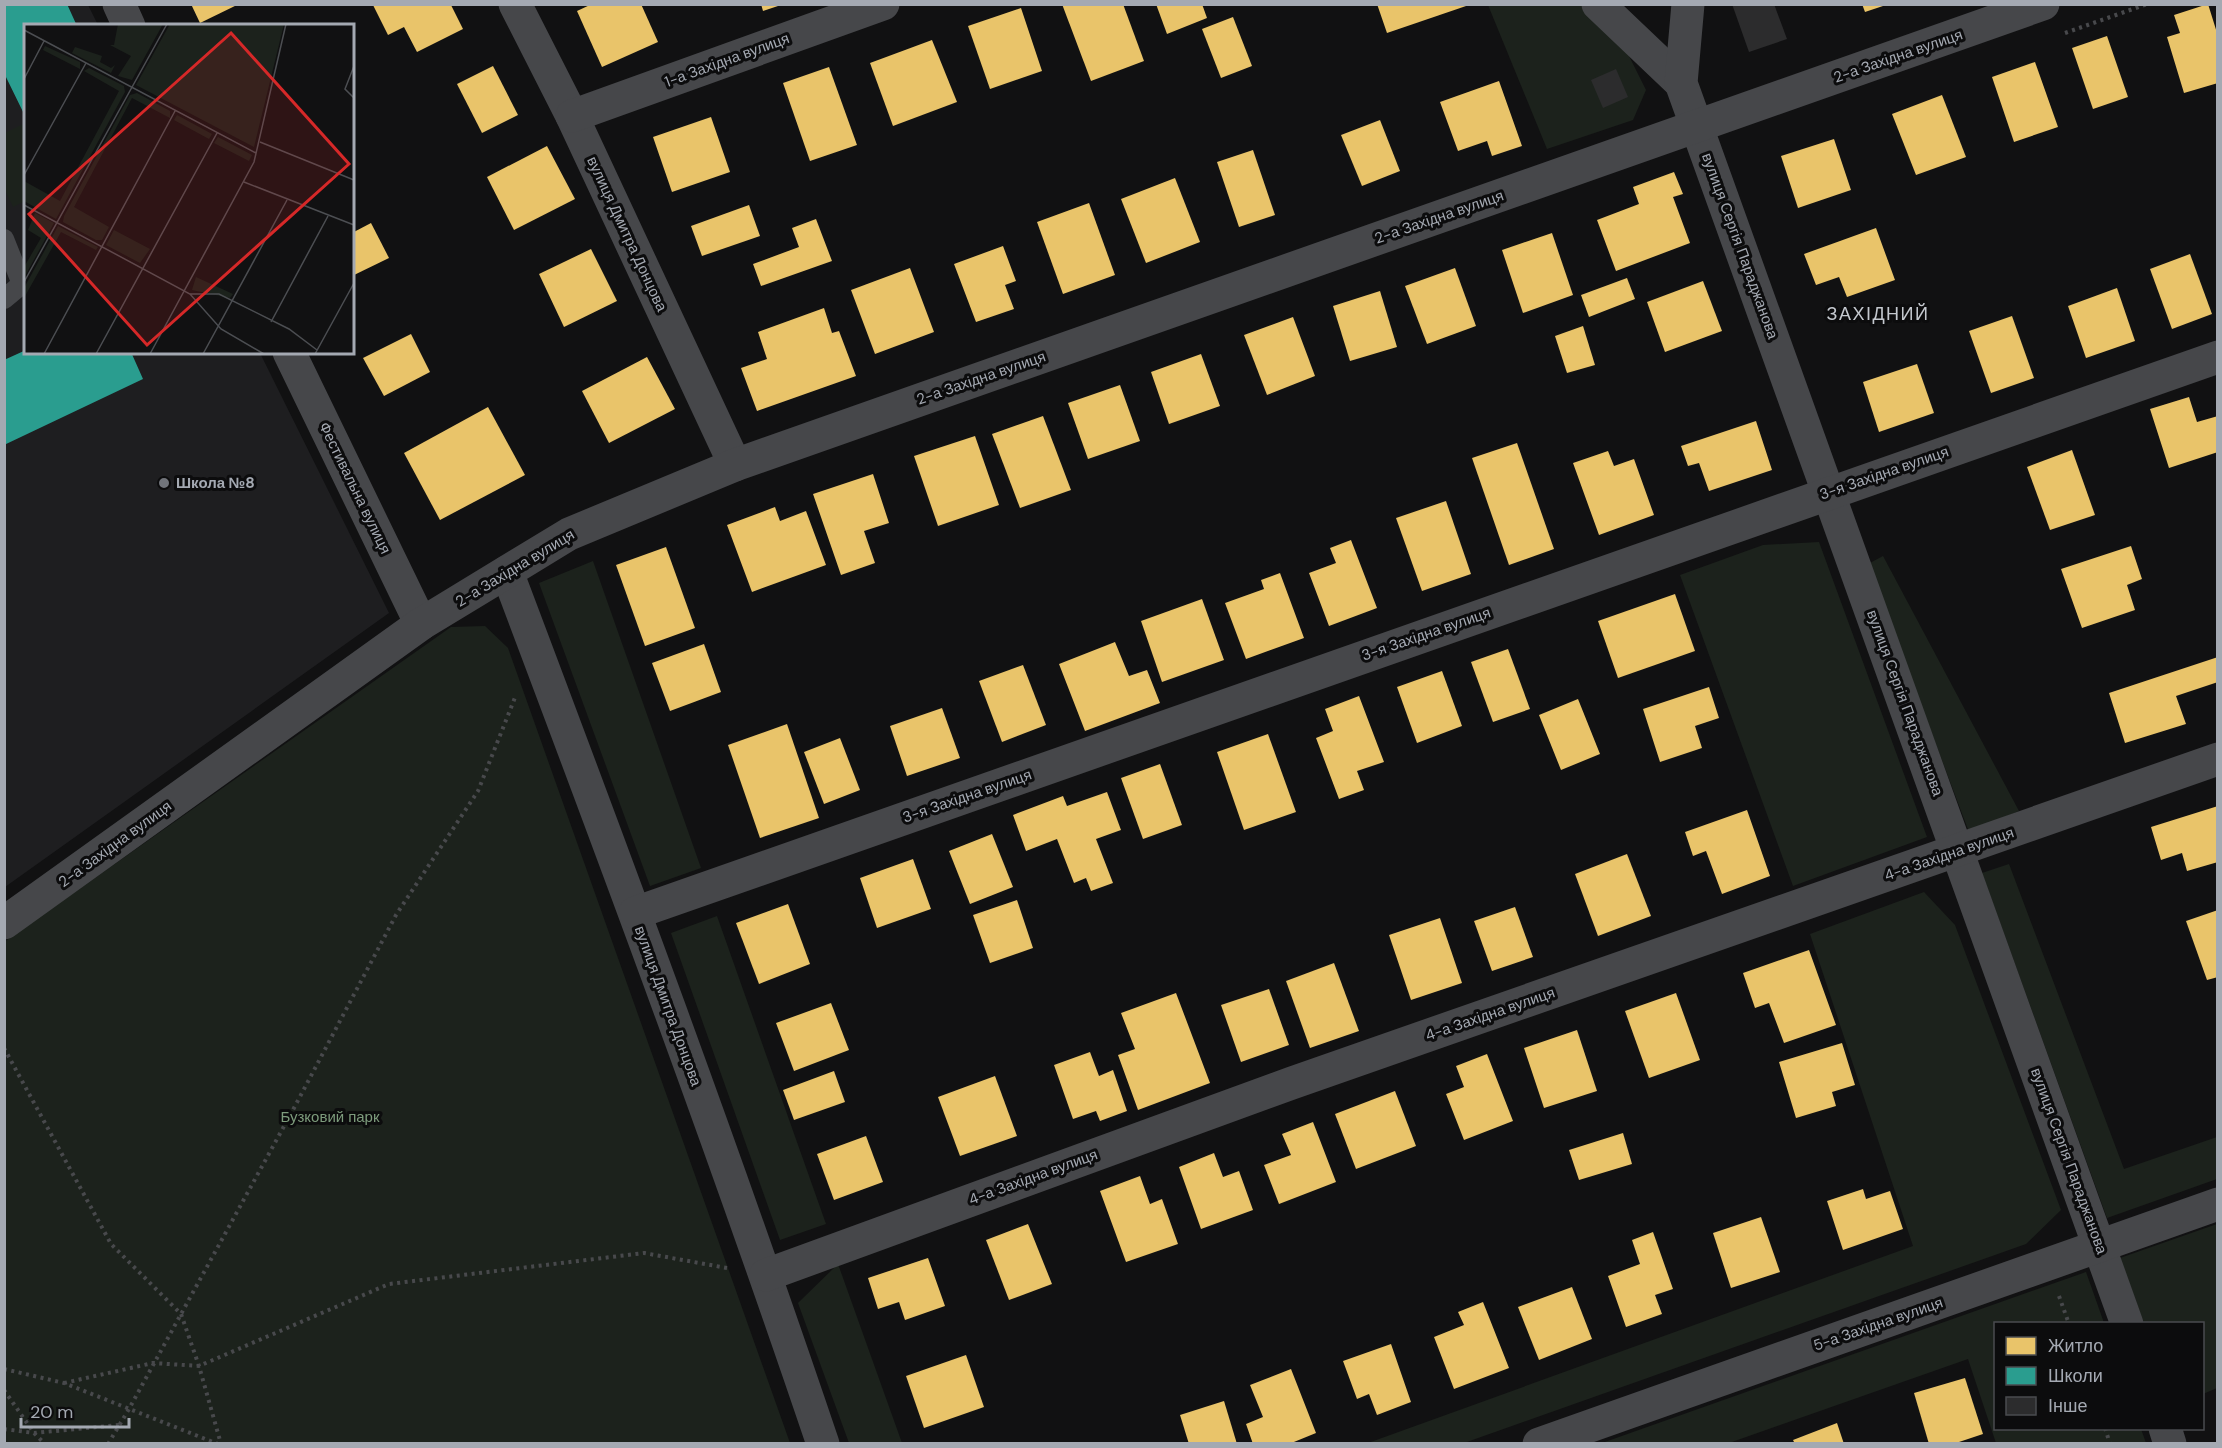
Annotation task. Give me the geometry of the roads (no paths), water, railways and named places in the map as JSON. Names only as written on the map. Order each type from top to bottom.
[{"type":"street","points":[[119,4],[128,24]]},
{"type":"street","name":"вулиця Дмитра Донцова","points":[[515,4],[572,116],[735,465]]},
{"type":"street","name":"1-а Західна вулиця","points":[[572,116],[883,4]]},
{"type":"street","name":"вулиця Сергія Параджанова","points":[[1598,4],[1681,83]]},
{"type":"street","name":"вулиця Сергія Параджанова","points":[[1688,4],[1681,83],[2127,1322]]},
{"type":"street","name":"2-а Західна вулиця","points":[[4,923],[421,624],[569,534],[735,465],[2043,4]]},
{"type":"street","name":"Фестивальна вулиця","points":[[290,354],[421,624]]},
{"type":"street","name":"3-я Західна вулиця","points":[[635,913],[2217,357]]},
{"type":"street","name":"вулиця Дмитра Донцова","points":[[507,572],[635,913],[766,1275],[823,1443]]},
{"type":"street","name":"4-а Західна вулиця","points":[[766,1275],[1292,1083],[2217,759]]},
{"type":"street","name":"5-а Західна вулиця","points":[[1539,1443],[2217,1204]]},
{"type":"lane","points":[[4,238],[22,284],[4,299]]},
{"type":"place","name":"Школа №8","points":[[164,483]]},
{"type":"district","name":"ЗАХІДНИЙ","points":[[1878,314]]},
{"type":"park label","name":"Бузковий парк","points":[[330,1117]]}]
